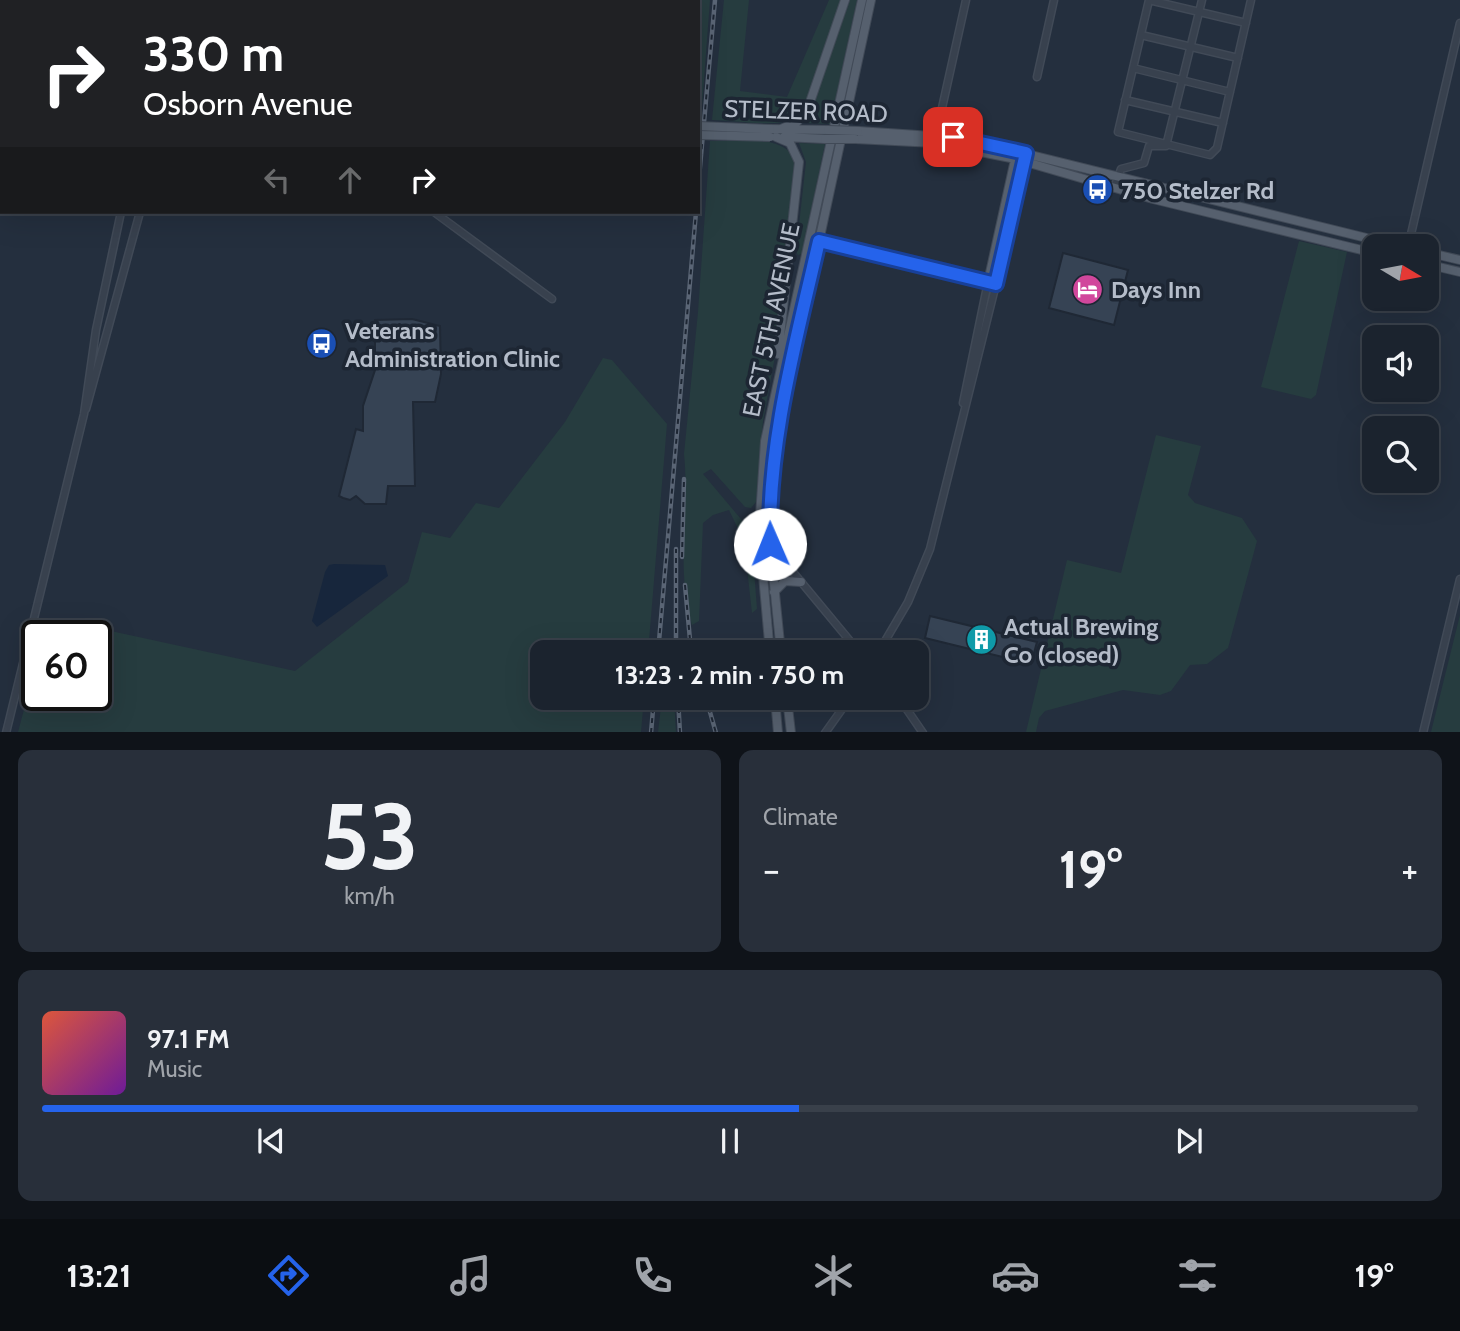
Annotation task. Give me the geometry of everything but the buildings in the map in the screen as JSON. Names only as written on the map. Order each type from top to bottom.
[{"type":"main road","points":[[781,129],[797,121],[808,108],[845,0]]},
{"type":"main road","name":"EAST 5TH AVENUE","points":[[769,640],[759,531],[760,488],[771,409],[862,0]]},
{"type":"main road","name":"EAST 5TH AVENUE","points":[[780,640],[770,544],[769,503],[776,430],[871,0]]},
{"type":"main road","name":"STELZER ROAD","points":[[700,126],[772,134],[781,129],[827,134]]},
{"type":"main road","points":[[771,409],[799,162],[790,143],[772,134]]},
{"type":"main road","name":"STELZER ROAD","points":[[700,135],[936,135],[1362,237]]},
{"type":"main road","name":"STELZER ROAD","points":[[857,135],[1021,156],[1045,167],[1114,188],[1362,250]]},
{"type":"main road","points":[[992,283],[1021,156]]},
{"type":"main road","points":[[992,283],[1016,196],[1021,156]]},
{"type":"main road","points":[[1016,196],[1029,170],[1045,167]]},
{"type":"main road","points":[[809,238],[992,283]]},
{"type":"main road","points":[[1439,255],[1460,260]]},
{"type":"main road","points":[[1439,267],[1460,272]]},
{"type":"main road","points":[[774,592],[777,585],[785,581],[801,582]]},
{"type":"main road","points":[[776,710],[778,732]]},
{"type":"main road","points":[[788,710],[790,732]]},
{"type":"street","points":[[936,135],[966,0]]},
{"type":"street","points":[[1037,77],[1054,0]]},
{"type":"street","points":[[1247,23],[1149,0],[1118,132],[1214,155],[1247,23],[1251,0]]},
{"type":"street","points":[[1114,188],[1117,177],[1126,166],[1144,163],[1149,146],[1164,147],[1166,144],[1202,0]]},
{"type":"street","points":[[1408,234],[1460,23]]},
{"type":"street","points":[[1141,35],[1238,58]]},
{"type":"street","points":[[1133,68],[1230,92]]},
{"type":"street","points":[[1125,100],[1223,123]]},
{"type":"street","points":[[6,732],[84,414],[96,330],[121,214]]},
{"type":"street","points":[[84,414],[92,398],[139,214]]},
{"type":"street","points":[[437,214],[552,299]]},
{"type":"street","points":[[886,640],[908,602],[926,561],[992,283]]},
{"type":"street","points":[[759,531],[849,640]]},
{"type":"street","points":[[1423,732],[1460,579]]},
{"type":"street","points":[[832,732],[843,710]]},
{"type":"street","points":[[907,710],[922,732]]},
{"type":"street","points":[[826,732],[841,714]]},
{"type":"green space","points":[[700,0],[710,0],[701,120]]},
{"type":"green space","points":[[724,0],[749,0],[740,91],[787,97],[829,0],[842,0],[815,83],[808,99],[792,119],[776,123],[712,120]]},
{"type":"green space","points":[[850,0],[857,0],[830,124],[807,123]]},
{"type":"green space","points":[[746,140],[772,143],[790,153],[795,163],[779,335],[763,421],[756,502],[751,508],[745,507],[711,469],[703,474],[751,531],[757,609],[752,613],[744,541],[729,510],[713,515],[703,523],[699,621],[692,625],[684,582],[684,454],[698,312],[710,141]]},
{"type":"green space","points":[[799,143],[825,144],[802,254],[798,255],[796,252],[806,162]]},
{"type":"green space","points":[[1299,241],[1347,252],[1316,395],[1311,399],[1261,387]]},
{"type":"green space","points":[[603,358],[612,360],[667,424],[649,640],[530,640],[530,710],[643,710],[641,732],[18,732],[24,711],[112,711],[112,631],[295,671],[408,582],[422,532],[450,538],[476,503],[499,508],[565,422]]},
{"type":"green space","points":[[1156,435],[1201,446],[1188,495],[1195,503],[1242,518],[1257,541],[1228,648],[1207,664],[1190,665],[1171,691],[1160,695],[1123,690],[1045,711],[1039,718],[1036,732],[1026,732],[1067,560],[1121,573]]},
{"type":"green space","points":[[1460,615],[1460,732],[1431,732]]},
{"type":"green space","points":[[661,710],[675,710],[676,732],[658,732]]},
{"type":"water","points":[[329,565],[385,565],[388,576],[317,627],[312,621],[325,572]]},
{"type":"railway","points":[[700,167],[715,0]]},
{"type":"railway","points":[[659,640],[696,214]]},
{"type":"railway","points":[[682,557],[684,479]]},
{"type":"railway","points":[[676,549],[676,640]]},
{"type":"railway","points":[[685,585],[690,640]]},
{"type":"railway","points":[[651,732],[653,710]]},
{"type":"railway","points":[[679,710],[680,732]]},
{"type":"railway","points":[[709,710],[716,732]]},
{"type":"place","name":"750 Stelzer Rd","points":[[1098,190]]},
{"type":"place","name":"Days Inn","points":[[1088,289]]},
{"type":"place","name":"Veterans Administration Clinic","points":[[322,344]]},
{"type":"place","name":"Actual Brewing Co (closed)","points":[[981,640]]},
{"type":"route","points":[[770,544],[769,503],[776,430],[819,241],[996,284],[1026,153],[953,137]]}]
